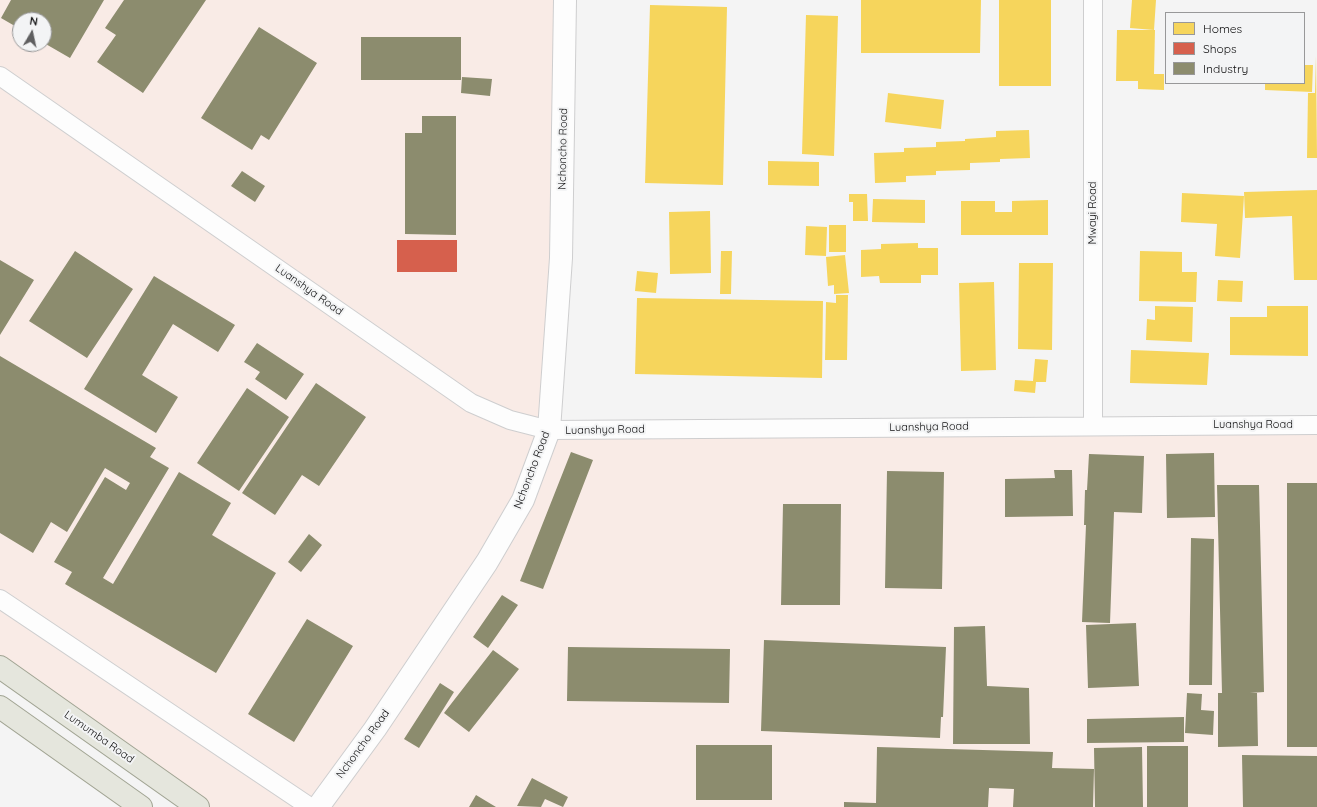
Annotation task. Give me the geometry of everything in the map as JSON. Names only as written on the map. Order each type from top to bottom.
[{"type":"main road","name":"Lumumba Road","points":[[0,667],[198,807]]},
{"type":"main road","points":[[0,707],[141,807]]},
{"type":"street","name":"Nchoncho Road","points":[[318,807],[375,729],[487,562],[523,500],[549,430],[561,258],[565,0]]},
{"type":"street","name":"Mwayi Road","points":[[1093,0],[1093,425]]},
{"type":"street","name":"Luanshya Road","points":[[0,76],[471,403],[510,420],[549,430],[1093,425],[1317,425]]},
{"type":"street","points":[[0,598],[310,807]]},
{"type":"shaded area","points":[[0,0],[562,0],[549,423],[1317,423],[1317,807],[198,807],[0,671]]},
{"type":"building: Homes","points":[[861,0],[981,0],[980,53],[861,53]]},
{"type":"building: Homes","points":[[999,0],[1051,0],[1051,86],[999,86]]},
{"type":"building: Homes","points":[[1132,0],[1156,0],[1154,30],[1130,28]]},
{"type":"building: Homes","points":[[650,5],[727,7],[723,185],[645,183]]},
{"type":"building: Homes","points":[[806,15],[838,16],[834,156],[802,154]]},
{"type":"building: Homes","points":[[1117,30],[1155,30],[1154,74],[1164,74],[1164,90],[1138,89],[1138,81],[1116,81]]},
{"type":"building: Homes","points":[[1316,56],[1317,158],[1307,158],[1308,93],[1315,93]]},
{"type":"building: Homes","points":[[1305,65],[1313,65],[1312,92],[1265,90],[1265,84],[1305,84]]},
{"type":"building: Homes","points":[[888,93],[944,100],[941,129],[885,122]]},
{"type":"building: Homes","points":[[1029,130],[1030,158],[1000,159],[1000,162],[970,163],[970,170],[936,171],[936,175],[906,176],[906,182],[875,183],[874,153],[904,152],[904,148],[936,147],[936,142],[965,141],[965,139],[996,137],[996,131]]},
{"type":"building: Homes","points":[[768,161],[819,162],[819,186],[768,185]]},
{"type":"building: Homes","points":[[1317,190],[1317,280],[1294,280],[1292,216],[1245,218],[1244,192]]},
{"type":"building: Homes","points":[[1182,193],[1244,196],[1240,258],[1215,256],[1217,224],[1181,222]]},
{"type":"building: Homes","points":[[849,194],[867,194],[868,221],[853,221],[853,202],[849,202]]},
{"type":"building: Homes","points":[[873,199],[925,200],[925,223],[872,222]]},
{"type":"building: Homes","points":[[1048,200],[1048,235],[961,235],[961,201],[995,201],[995,212],[1012,212],[1012,201]]},
{"type":"building: Homes","points":[[710,211],[711,273],[670,274],[669,212]]},
{"type":"building: Homes","points":[[829,225],[846,225],[846,252],[829,252]]},
{"type":"building: Homes","points":[[806,226],[827,227],[826,256],[805,255]]},
{"type":"building: Homes","points":[[918,243],[918,248],[938,248],[938,275],[921,275],[921,283],[880,283],[879,276],[861,277],[861,250],[881,249],[881,244]]},
{"type":"building: Homes","points":[[721,251],[732,251],[731,294],[720,294]]},
{"type":"building: Homes","points":[[1140,251],[1182,252],[1182,272],[1197,272],[1196,302],[1139,301]]},
{"type":"building: Homes","points":[[845,255],[849,293],[834,294],[834,285],[828,286],[826,257]]},
{"type":"building: Homes","points":[[1019,263],[1053,263],[1052,350],[1018,349]]},
{"type":"building: Homes","points":[[637,271],[658,273],[656,293],[635,291]]},
{"type":"building: Homes","points":[[1218,280],[1243,281],[1242,302],[1217,301]]},
{"type":"building: Homes","points":[[994,282],[996,370],[961,371],[959,283]]},
{"type":"building: Homes","points":[[836,295],[848,295],[847,360],[825,360],[826,302],[836,303]]},
{"type":"building: Homes","points":[[637,298],[823,301],[822,378],[635,374]]},
{"type":"building: Homes","points":[[1155,306],[1193,307],[1192,342],[1146,340],[1147,319],[1155,320]]},
{"type":"building: Homes","points":[[1267,306],[1308,306],[1308,356],[1230,355],[1230,317],[1267,317]]},
{"type":"building: Homes","points":[[1131,350],[1209,353],[1207,385],[1130,383]]},
{"type":"building: Homes","points":[[1035,359],[1048,360],[1046,382],[1036,382],[1035,393],[1014,391],[1015,380],[1033,381]]},
{"type":"building: Shops","points":[[397,240],[457,240],[457,272],[397,272]]},
{"type":"building: Industry","points":[[11,0],[104,0],[70,58],[52,48],[52,12],[12,12],[12,24],[1,18]]},
{"type":"building: Industry","points":[[124,0],[206,0],[143,93],[97,62],[116,35],[105,28]]},
{"type":"building: Industry","points":[[259,27],[317,63],[269,140],[261,135],[252,150],[201,118]]},
{"type":"building: Industry","points":[[361,37],[461,37],[461,80],[361,80]]},
{"type":"building: Industry","points":[[462,77],[492,79],[490,96],[461,93]]},
{"type":"building: Industry","points":[[422,116],[456,116],[456,235],[405,234],[405,133],[422,133]]},
{"type":"building: Industry","points":[[242,171],[265,186],[255,202],[231,186]]},
{"type":"building: Industry","points":[[75,251],[133,289],[87,358],[29,321]]},
{"type":"building: Industry","points":[[0,260],[34,280],[0,335]]},
{"type":"building: Industry","points":[[154,276],[235,325],[218,352],[173,324],[142,375],[178,397],[156,433],[84,389]]},
{"type":"building: Industry","points":[[257,343],[304,374],[286,400],[255,379],[260,372],[244,362]]},
{"type":"building: Industry","points":[[0,356],[156,448],[150,457],[169,468],[103,578],[113,584],[179,472],[231,503],[212,535],[276,573],[216,673],[65,584],[72,572],[54,562],[105,477],[126,490],[130,483],[105,468],[67,532],[51,522],[33,553],[0,533]]},
{"type":"building: Industry","points":[[316,383],[366,417],[319,486],[302,475],[275,515],[242,493]]},
{"type":"building: Industry","points":[[247,388],[289,417],[239,491],[197,463]]},
{"type":"building: Industry","points":[[571,452],[593,460],[543,589],[520,581]]},
{"type":"building: Industry","points":[[1214,453],[1215,517],[1167,518],[1166,454]]},
{"type":"building: Industry","points":[[1089,454],[1144,456],[1142,513],[1114,512],[1110,623],[1082,622],[1086,525],[1084,525],[1085,490],[1087,490]]},
{"type":"building: Industry","points":[[1054,470],[1072,470],[1073,516],[1005,517],[1005,479],[1055,478]]},
{"type":"building: Industry","points":[[887,471],[944,472],[942,589],[885,588]]},
{"type":"building: Industry","points":[[1287,483],[1317,483],[1317,747],[1287,747]]},
{"type":"building: Industry","points":[[1217,485],[1259,485],[1264,692],[1250,693],[1257,693],[1258,746],[1218,747],[1218,693],[1222,693]]},
{"type":"building: Industry","points":[[783,504],[841,504],[840,605],[781,605]]},
{"type":"building: Industry","points":[[309,534],[322,545],[301,572],[288,562]]},
{"type":"building: Industry","points":[[1191,538],[1214,539],[1212,685],[1189,685]]},
{"type":"building: Industry","points":[[502,595],[518,605],[488,648],[473,637]]},
{"type":"building: Industry","points":[[307,619],[353,646],[294,742],[248,714]]},
{"type":"building: Industry","points":[[1136,623],[1139,686],[1088,688],[1086,625]]},
{"type":"building: Industry","points":[[985,626],[987,686],[1029,688],[1030,744],[953,744],[954,627]]},
{"type":"building: Industry","points":[[764,640],[946,647],[943,717],[941,717],[940,738],[761,731]]},
{"type":"building: Industry","points":[[568,647],[730,649],[729,703],[567,701]]},
{"type":"building: Industry","points":[[493,650],[519,669],[469,732],[444,713]]},
{"type":"building: Industry","points":[[440,683],[454,692],[419,748],[404,739]]},
{"type":"building: Industry","points":[[1187,693],[1202,694],[1201,710],[1214,711],[1213,735],[1185,733]]},
{"type":"building: Industry","points":[[1184,717],[1184,742],[1087,743],[1087,719]]},
{"type":"building: Industry","points":[[696,745],[772,745],[772,800],[696,800]]},
{"type":"building: Industry","points":[[1147,746],[1188,746],[1188,807],[1147,807]]},
{"type":"building: Industry","points":[[877,747],[1053,752],[1052,768],[1094,769],[1093,807],[1013,807],[1014,789],[989,788],[988,807],[844,807],[844,802],[876,803]]},
{"type":"building: Industry","points":[[1142,747],[1143,807],[1095,807],[1094,748]]},
{"type":"building: Industry","points":[[1242,755],[1317,756],[1317,807],[1243,807]]},
{"type":"building: Industry","points":[[532,778],[568,797],[563,807],[545,799],[541,807],[517,806]]},
{"type":"building: Industry","points":[[476,795],[496,807],[469,807]]}]
